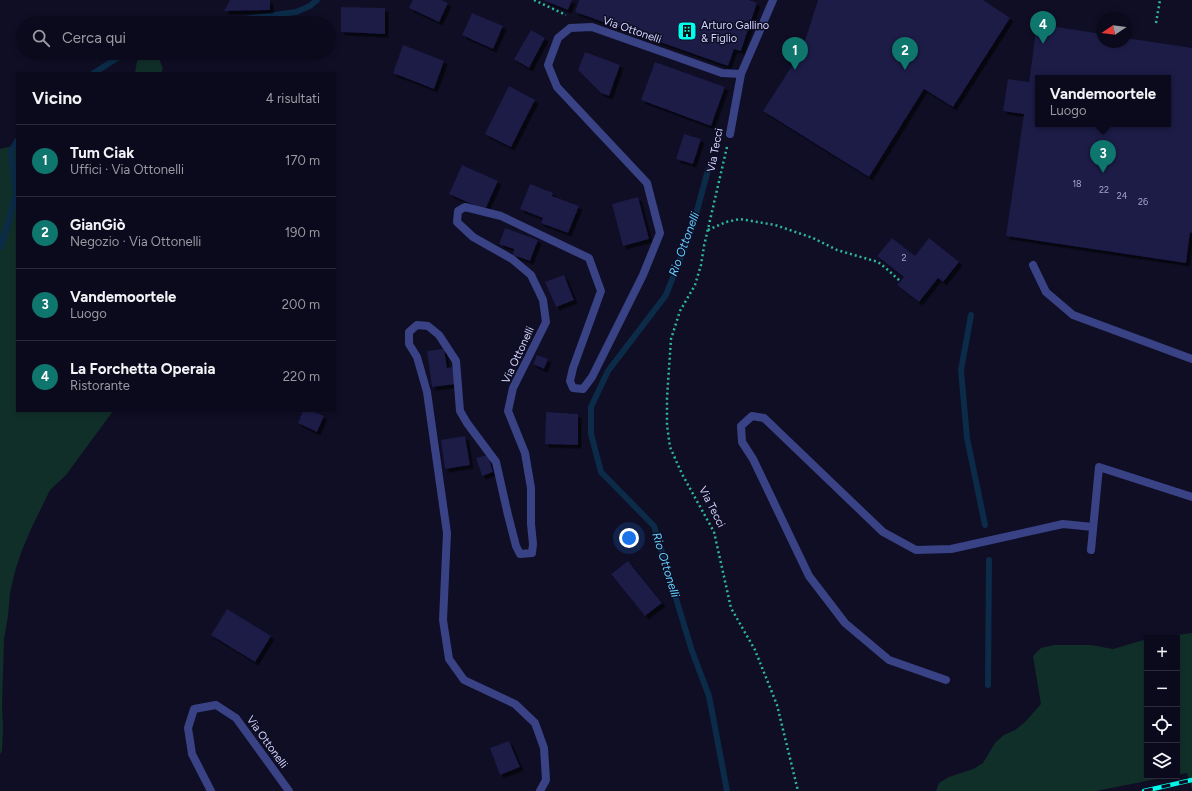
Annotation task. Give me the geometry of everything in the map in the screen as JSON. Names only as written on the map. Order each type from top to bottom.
[{"type":"street","points":[[741,74],[773,0]]},
{"type":"street","name":"Via Ottonelli","points":[[540,791],[546,780],[546,774],[544,748],[535,722],[515,704],[464,680],[448,658],[443,620],[447,533],[427,392],[417,357],[409,344],[409,332],[417,325],[428,326],[439,335],[456,361],[460,412],[496,462],[516,546],[520,554],[532,553],[531,488],[525,453],[508,411],[513,388],[546,322],[543,300],[532,275],[512,259],[473,237],[457,222],[458,211],[465,207],[501,216],[590,258],[601,290],[573,368],[570,381],[573,388],[583,389],[592,377],[643,275],[660,232],[647,183],[557,86],[548,65],[558,38],[570,28],[592,27],[722,73],[741,74]]},
{"type":"street","name":"Via Tecci","points":[[730,134],[741,74]]},
{"type":"street","points":[[1033,265],[1046,292],[1073,315],[1192,359]]},
{"type":"street","points":[[946,680],[889,660],[845,623],[809,576],[753,459],[742,442],[741,426],[752,416],[764,418],[884,532],[916,550],[951,549],[1063,524],[1093,527]]},
{"type":"street","points":[[1091,550],[1099,467],[1192,497]]},
{"type":"street","name":"Via Ottonelli","points":[[211,791],[192,754],[188,728],[194,709],[216,705],[236,718],[289,791]]},
{"type":"path","points":[[534,0],[568,16],[570,28]]},
{"type":"path","points":[[1156,24],[1160,0]]},
{"type":"path","name":"Via Tecci","points":[[730,134],[724,166],[695,286],[680,311],[671,339],[667,398],[667,425],[670,447],[682,474],[714,532],[731,608],[755,650],[777,706],[798,791]]},
{"type":"path","points":[[708,231],[726,222],[740,219],[775,225],[813,238],[837,250],[878,262],[900,281]]},
{"type":"green space","points":[[160,60],[163,69],[162,72],[135,72],[137,61]]},
{"type":"green space","points":[[16,145],[16,412],[112,412],[66,475],[50,490],[31,529],[15,571],[10,593],[4,639],[2,707],[3,728],[2,751],[0,754],[0,149]]},
{"type":"green space","points":[[1192,633],[1192,790],[1187,773],[1180,774],[1180,635],[1176,635]]},
{"type":"green space","points":[[1144,640],[1144,779],[1157,779],[1096,791],[936,791],[939,783],[949,777],[973,769],[983,763],[995,743],[1004,735],[1015,730],[1025,722],[1041,704],[1033,656],[1041,648],[1054,645],[1091,645],[1113,649]]},
{"type":"building","points":[[230,0],[270,0],[270,10],[224,11]]},
{"type":"building","points":[[413,0],[441,0],[448,3],[439,22],[409,8]]},
{"type":"building","points":[[543,0],[572,0],[568,10]]},
{"type":"building","name":"Arturo Gallino & Figlio","points":[[579,0],[749,0],[757,3],[741,51],[734,49],[728,66],[575,12]]},
{"type":"building","points":[[818,0],[983,0],[1010,18],[953,107],[924,89],[869,177],[763,111],[802,50]]},
{"type":"building","points":[[341,7],[385,8],[385,34],[341,32]]},
{"type":"building","points":[[472,13],[503,26],[493,49],[462,35]]},
{"type":"building","points":[[1037,24],[1096,33],[1096,48],[1132,48],[1132,39],[1192,48],[1192,233],[1190,232],[1186,263],[1006,236],[1024,114],[1003,111],[1008,79],[1029,82]]},
{"type":"building","points":[[531,30],[545,38],[529,68],[514,59]]},
{"type":"building","points":[[403,45],[444,61],[434,89],[393,73]]},
{"type":"building","points":[[585,52],[620,65],[609,96],[601,93],[578,70]]},
{"type":"building","points":[[655,62],[725,87],[711,126],[641,100]]},
{"type":"building","points":[[509,86],[535,100],[511,147],[485,134]]},
{"type":"building","points":[[684,134],[701,139],[693,164],[676,159]]},
{"type":"building","points":[[462,165],[498,181],[485,210],[449,194]]},
{"type":"building","points":[[530,184],[553,193],[552,196],[579,206],[568,233],[541,223],[543,218],[520,209]]},
{"type":"building","points":[[638,197],[649,239],[623,246],[612,204]]},
{"type":"building","points":[[505,228],[538,240],[530,261],[513,255],[514,249],[499,244]]},
{"type":"building","points":[[892,238],[915,256],[929,238],[959,262],[943,282],[938,278],[919,302],[897,285],[904,277],[877,256]]},
{"type":"building","points":[[564,275],[574,300],[556,307],[545,282]]},
{"type":"building","points":[[444,349],[447,368],[453,367],[456,384],[432,387],[427,351]]},
{"type":"building","points":[[537,355],[548,359],[544,369],[533,364]]},
{"type":"building","points":[[303,412],[314,412],[324,416],[317,432],[298,423]]},
{"type":"building","points":[[546,412],[578,414],[578,445],[545,444]]},
{"type":"building","points":[[465,436],[470,465],[445,469],[441,440]]},
{"type":"building","points":[[488,455],[493,472],[482,476],[476,458]]},
{"type":"building","points":[[628,561],[662,603],[645,616],[611,574]]},
{"type":"building","points":[[227,609],[271,636],[255,662],[211,635]]},
{"type":"building","points":[[509,741],[520,767],[500,775],[490,748]]},
{"type":"waterway","points":[[267,16],[296,12],[310,6],[317,0]]},
{"type":"waterway","points":[[96,72],[114,60]]},
{"type":"waterway","points":[[16,143],[11,151],[16,192]]},
{"type":"waterway","name":"Rio Ottonelli","points":[[708,170],[692,229],[666,295],[608,371],[591,407],[591,434],[601,472],[654,526],[692,651],[709,696],[727,791]]},
{"type":"waterway","points":[[0,248],[16,192]]},
{"type":"waterway","points":[[971,315],[961,370],[967,438],[985,525]]},
{"type":"waterway","points":[[988,685],[989,560]]},
{"type":"railway","points":[[1144,791],[1192,780]]},
{"type":"place","name":"Arturo Gallino & Figlio","points":[[687,31]]},
{"type":"place","name":"La Forchetta Operaia","points":[[1043,44]]},
{"type":"place","name":"Tum Ciak","points":[[795,70]]},
{"type":"place","name":"GianGiò","points":[[905,70]]},
{"type":"place","name":"Vandemoortele","points":[[1103,173]]}]
